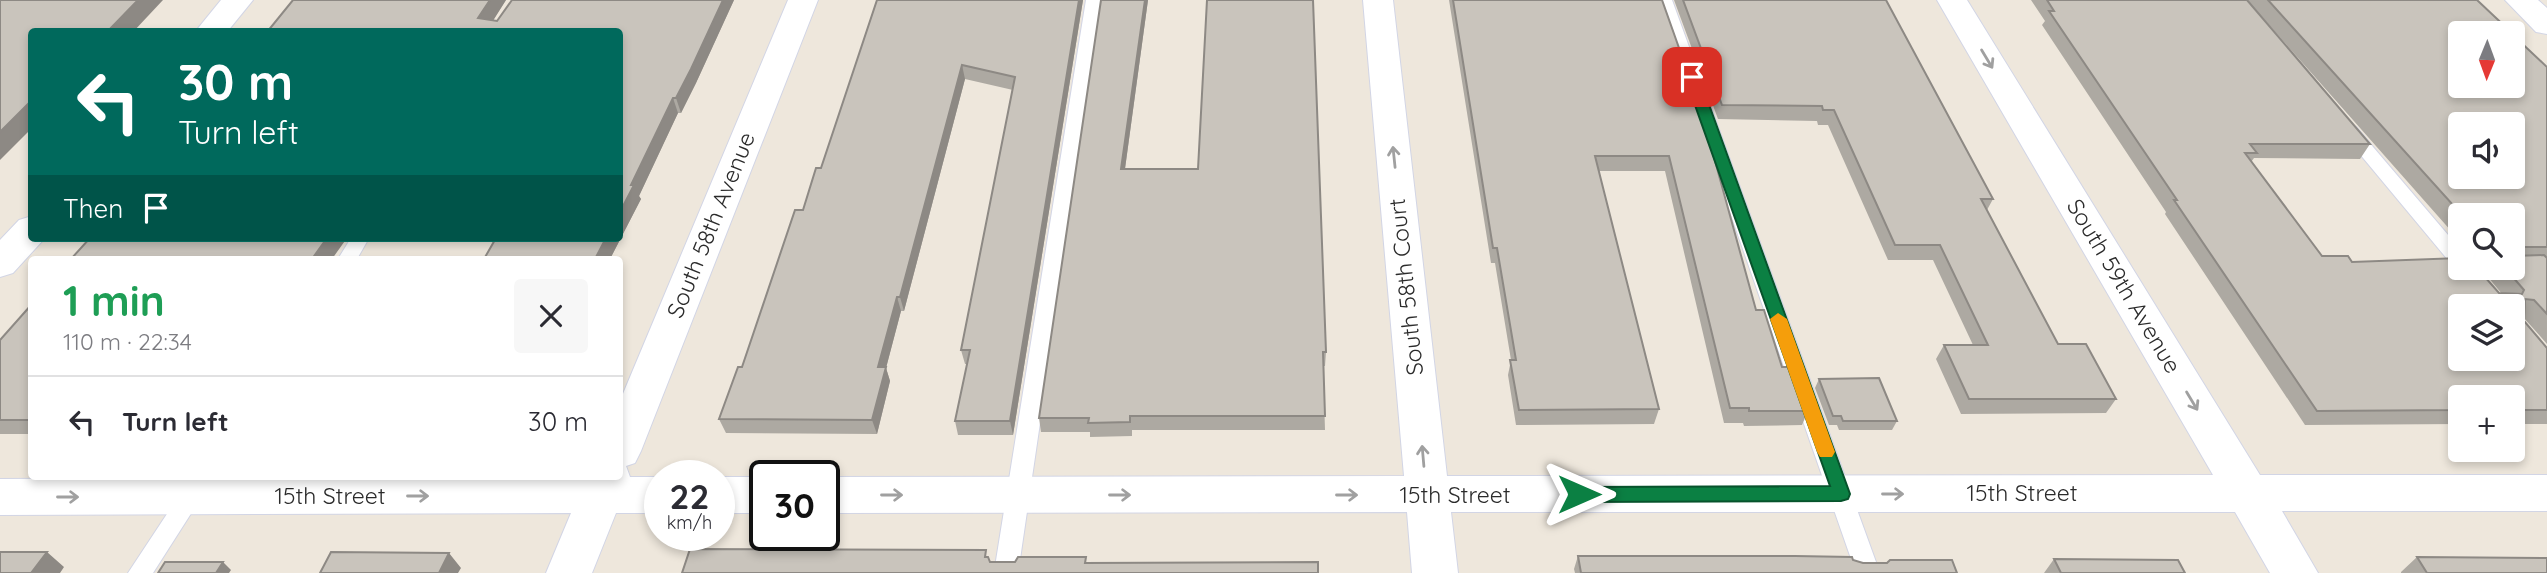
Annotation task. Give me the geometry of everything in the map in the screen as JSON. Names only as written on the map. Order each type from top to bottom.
[{"type":"street","points":[[214,28],[238,0]]},
{"type":"street","name":"South 58th Avenue","points":[[623,443],[803,0]]},
{"type":"street","name":"South 58th Court","points":[[1378,0],[1435,573]]},
{"type":"street","name":"South 59th Avenue","points":[[1952,0],[2295,573]]},
{"type":"street","points":[[2519,0],[2547,25]]},
{"type":"street","points":[[0,264],[28,233]]},
{"type":"street","name":"15th Street","points":[[0,497],[197,486],[605,486],[644,492]]},
{"type":"street","points":[[569,573],[605,486]]},
{"type":"street","name":"15th Street","points":[[840,495],[2547,493]]},
{"type":"lane","points":[[1006,573],[1094,0]]},
{"type":"lane","points":[[1664,0],[1868,573]]},
{"type":"lane","points":[[2336,115],[2448,247]]},
{"type":"lane","points":[[140,573],[197,486]]},
{"type":"building","points":[[0,0],[138,0],[111,28],[28,28],[28,104],[0,132]]},
{"type":"building","points":[[293,0],[490,0],[478,18],[497,21],[512,0],[723,0],[691,69],[676,98],[673,98],[623,206],[623,28],[270,28]]},
{"type":"building","points":[[877,0],[1079,0],[1010,421],[955,421],[970,350],[961,350],[1015,77],[962,65],[900,297],[897,297],[878,367],[886,367],[872,420],[719,419],[738,367],[742,367],[795,210],[803,210],[816,168],[821,168]]},
{"type":"building","points":[[1101,0],[1145,0],[1121,169],[1198,169],[1207,0],[1313,0],[1326,352],[1323,352],[1325,416],[1130,416],[1130,422],[1088,423],[1089,418],[1039,418]]},
{"type":"building","points":[[1453,0],[1662,0],[1701,110],[1756,310],[1764,310],[1782,367],[1789,367],[1791,373],[1795,373],[1808,411],[1749,411],[1749,408],[1730,408],[1669,156],[1595,156],[1659,409],[1519,410],[1510,360],[1516,360],[1497,248],[1493,248]]},
{"type":"building","points":[[1683,0],[1886,0],[1993,199],[1981,199],[2058,344],[2086,344],[2116,399],[1969,399],[1944,345],[1988,345],[1940,245],[1895,245],[1834,110],[1823,110],[1822,106],[1722,105]]},
{"type":"building","points":[[2047,0],[2247,0],[2370,144],[2250,144],[2257,153],[2245,153],[2322,256],[2348,256],[2352,262],[2448,258],[2448,280],[2488,280],[2499,293],[2522,294],[2448,294],[2448,371],[2525,371],[2525,322],[2547,348],[2547,410],[2525,410],[2525,385],[2448,385],[2448,410],[2317,411],[2049,11],[2054,11]]},
{"type":"building","points":[[2268,0],[2477,0],[2499,21],[2448,21],[2448,98],[2525,98],[2525,46],[2547,67],[2547,247],[2525,247],[2525,203],[2451,203]]},
{"type":"building","points":[[86,242],[324,242],[314,256],[74,256]]},
{"type":"building","points":[[494,242],[604,242],[597,256],[486,256]]},
{"type":"building","points":[[2544,255],[2547,258],[2547,314],[2534,300],[2525,299],[2525,294],[2522,294],[2524,290],[2515,280],[2525,280],[2525,256]]},
{"type":"building","points":[[28,308],[28,420],[0,420],[0,340]]},
{"type":"building","points":[[1879,378],[1897,421],[1843,421],[1841,416],[1833,416],[1819,379]]},
{"type":"building","points":[[735,549],[986,550],[985,557],[988,557],[990,562],[1015,562],[1018,557],[1086,557],[1085,563],[1318,562],[1318,573],[682,573],[689,551]]},
{"type":"building","points":[[0,552],[47,552],[31,573],[0,573]]},
{"type":"building","points":[[331,552],[449,553],[439,573],[320,573]]},
{"type":"building","points":[[1578,556],[1852,557],[1853,560],[1863,563],[1952,560],[1957,573],[1581,573]]},
{"type":"building","points":[[2417,557],[2547,558],[2547,573],[2427,573]]},
{"type":"building","points":[[2054,559],[2178,560],[2185,573],[2061,573]]},
{"type":"building","points":[[165,562],[223,562],[216,573],[158,573]]},
{"type":"slow traffic","points":[[1778,319],[1826,452]]},
{"type":"route","points":[[1579,494],[1841,494],[1692,77]]}]
